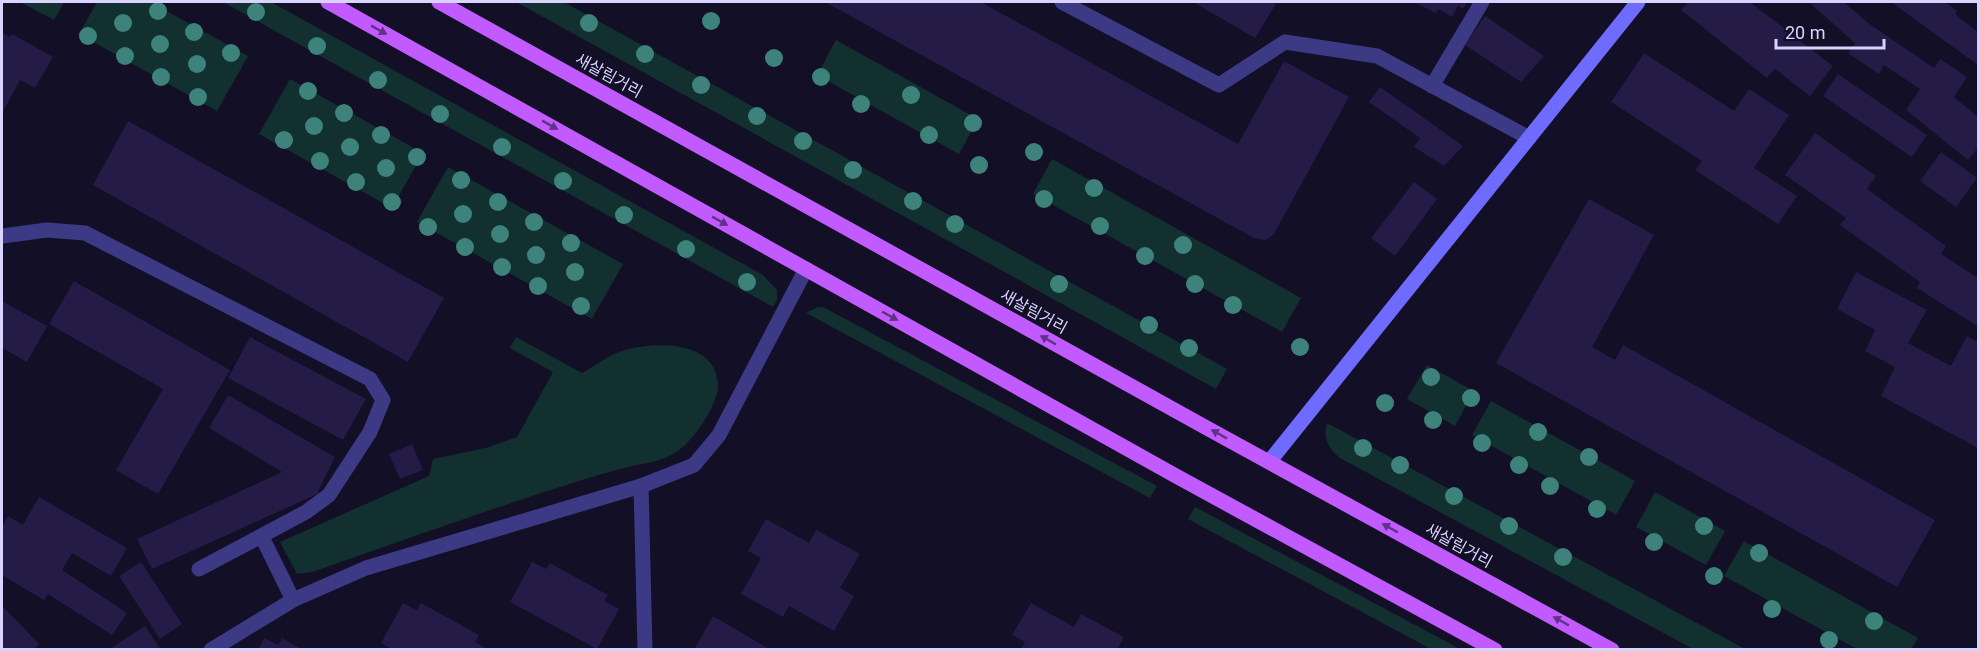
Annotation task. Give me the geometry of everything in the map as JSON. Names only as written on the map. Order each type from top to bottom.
[{"type":"main road","points":[[328,2],[1176,476],[1496,650]]},
{"type":"main road","name":"새살림거리","points":[[439,2],[1612,650]]},
{"type":"street","points":[[1062,2],[1219,85],[1286,42],[1377,56],[1529,138]]},
{"type":"street","points":[[1432,86],[1482,2]]},
{"type":"street","points":[[1269,462],[1638,2]]},
{"type":"street","points":[[2,236],[47,230],[85,234],[370,379],[383,400],[370,432],[329,495],[306,512],[199,569]]},
{"type":"street","points":[[211,650],[293,600],[366,568],[641,486],[694,465],[719,435],[806,269]]},
{"type":"street","points":[[641,486],[645,650]]},
{"type":"street","points":[[262,537],[293,600]]},
{"type":"green space","points":[[20,2],[64,2],[54,20]]},
{"type":"green space","points":[[97,2],[150,2],[248,56],[217,111],[79,34]]},
{"type":"green space","points":[[223,2],[271,2],[763,275],[777,290],[777,300],[773,307]]},
{"type":"green space","points":[[516,2],[564,2],[1227,369],[1216,389]]},
{"type":"green space","points":[[836,40],[978,119],[959,154],[817,75]]},
{"type":"green space","points":[[290,79],[423,153],[392,208],[259,134]]},
{"type":"green space","points":[[1052,159],[1301,298],[1282,332],[1033,194]]},
{"type":"green space","points":[[448,167],[623,264],[592,319],[417,222]]},
{"type":"green space","points":[[823,307],[1157,486],[1150,498],[806,313]]},
{"type":"green space","points":[[516,337],[582,373],[622,351],[650,346],[682,347],[707,359],[715,371],[717,394],[709,413],[696,432],[682,448],[670,456],[579,481],[312,572],[297,574],[280,542],[429,476],[433,459],[486,448],[517,437],[553,372],[510,348]]},
{"type":"green space","points":[[1427,365],[1474,391],[1455,426],[1407,399]]},
{"type":"green space","points":[[1491,401],[1635,481],[1616,515],[1472,435]]},
{"type":"green space","points":[[1327,423],[1745,649],[1693,649],[1340,458],[1328,442]]},
{"type":"green space","points":[[1655,492],[1725,531],[1706,565],[1636,527]]},
{"type":"green space","points":[[1195,507],[1460,649],[1431,649],[1188,519]]},
{"type":"green space","points":[[1744,541],[1918,638],[1911,649],[1857,649],[1724,576]]},
{"type":"building","points":[[825,2],[981,2],[1238,144],[1284,61],[1349,97],[1274,234],[1266,240],[1254,238]]},
{"type":"building","points":[[1193,2],[1272,2],[1276,4],[1255,38]]},
{"type":"building","points":[[1414,2],[1467,2],[1463,9],[1458,6],[1452,17],[1438,9],[1436,13]]},
{"type":"building","points":[[1688,2],[1750,2],[1833,66],[1810,96],[1775,69],[1767,78],[1681,10]]},
{"type":"building","points":[[1809,2],[1844,2],[1868,23],[1934,68],[1940,59],[1967,77],[1954,97],[1978,117],[1978,148],[1968,160],[1906,110],[1920,89],[1884,65],[1879,74],[1848,53],[1855,43]]},
{"type":"building","points":[[1891,2],[1945,2],[1957,11],[1955,14],[1978,32],[1978,65]]},
{"type":"building","points":[[1485,16],[1544,56],[1521,82],[1465,45]]},
{"type":"building","points":[[2,33],[10,37],[12,34],[53,57],[35,88],[20,80],[2,113]]},
{"type":"building","points":[[1644,53],[1734,111],[1749,89],[1789,115],[1754,168],[1797,196],[1778,224],[1695,170],[1702,161],[1611,102]]},
{"type":"building","points":[[1838,74],[1927,135],[1912,157],[1823,96]]},
{"type":"building","points":[[1380,87],[1463,146],[1444,166],[1414,147],[1420,138],[1369,102]]},
{"type":"building","points":[[128,121],[444,298],[408,362],[93,185]]},
{"type":"building","points":[[1815,133],[1876,176],[1867,189],[1946,246],[1941,254],[1978,278],[1977,326],[1917,288],[1920,282],[1840,225],[1846,218],[1785,175]]},
{"type":"building","points":[[1941,152],[1977,178],[1956,207],[1920,181]]},
{"type":"building","points":[[1414,182],[1437,199],[1395,256],[1371,238]]},
{"type":"building","points":[[1589,199],[1654,235],[1592,347],[1615,360],[1623,345],[1935,520],[1897,587],[1496,363]]},
{"type":"building","points":[[1856,272],[1927,310],[1908,343],[1951,366],[1967,336],[1978,342],[1978,448],[1881,396],[1895,367],[1865,351],[1875,330],[1837,309]]},
{"type":"building","points":[[74,281],[230,370],[158,494],[116,470],[163,389],[49,324]]},
{"type":"building","points":[[2,301],[47,326],[27,362],[2,348]]},
{"type":"building","points":[[250,337],[366,399],[343,440],[228,378]]},
{"type":"building","points":[[228,395],[335,457],[317,494],[152,569],[137,539],[282,472],[209,428]]},
{"type":"building","points":[[412,444],[423,470],[400,479],[389,454]]},
{"type":"building","points":[[39,497],[127,548],[111,576],[72,553],[62,570],[127,613],[112,635],[48,594],[44,600],[2,575],[2,527],[8,516],[23,525]]},
{"type":"building","points":[[766,519],[809,543],[816,530],[860,554],[840,588],[854,596],[834,631],[789,606],[783,617],[741,594],[761,558],[748,551]]},
{"type":"building","points":[[141,562],[182,624],[160,639],[119,576]]},
{"type":"building","points":[[532,562],[546,569],[550,563],[608,595],[604,601],[619,609],[597,649],[510,602]]},
{"type":"building","points":[[403,603],[417,610],[421,603],[479,635],[475,642],[489,650],[393,650],[381,643]]},
{"type":"building","points":[[1031,603],[1074,627],[1081,614],[1124,637],[1117,650],[1021,650],[1025,642],[1012,635]]},
{"type":"building","points":[[2,606],[39,644],[33,650],[2,650]]},
{"type":"building","points":[[713,616],[771,650],[694,650]]},
{"type":"building","points":[[145,626],[161,650],[108,650]]},
{"type":"building","points":[[264,638],[278,645],[282,638],[303,650],[258,650]]}]
